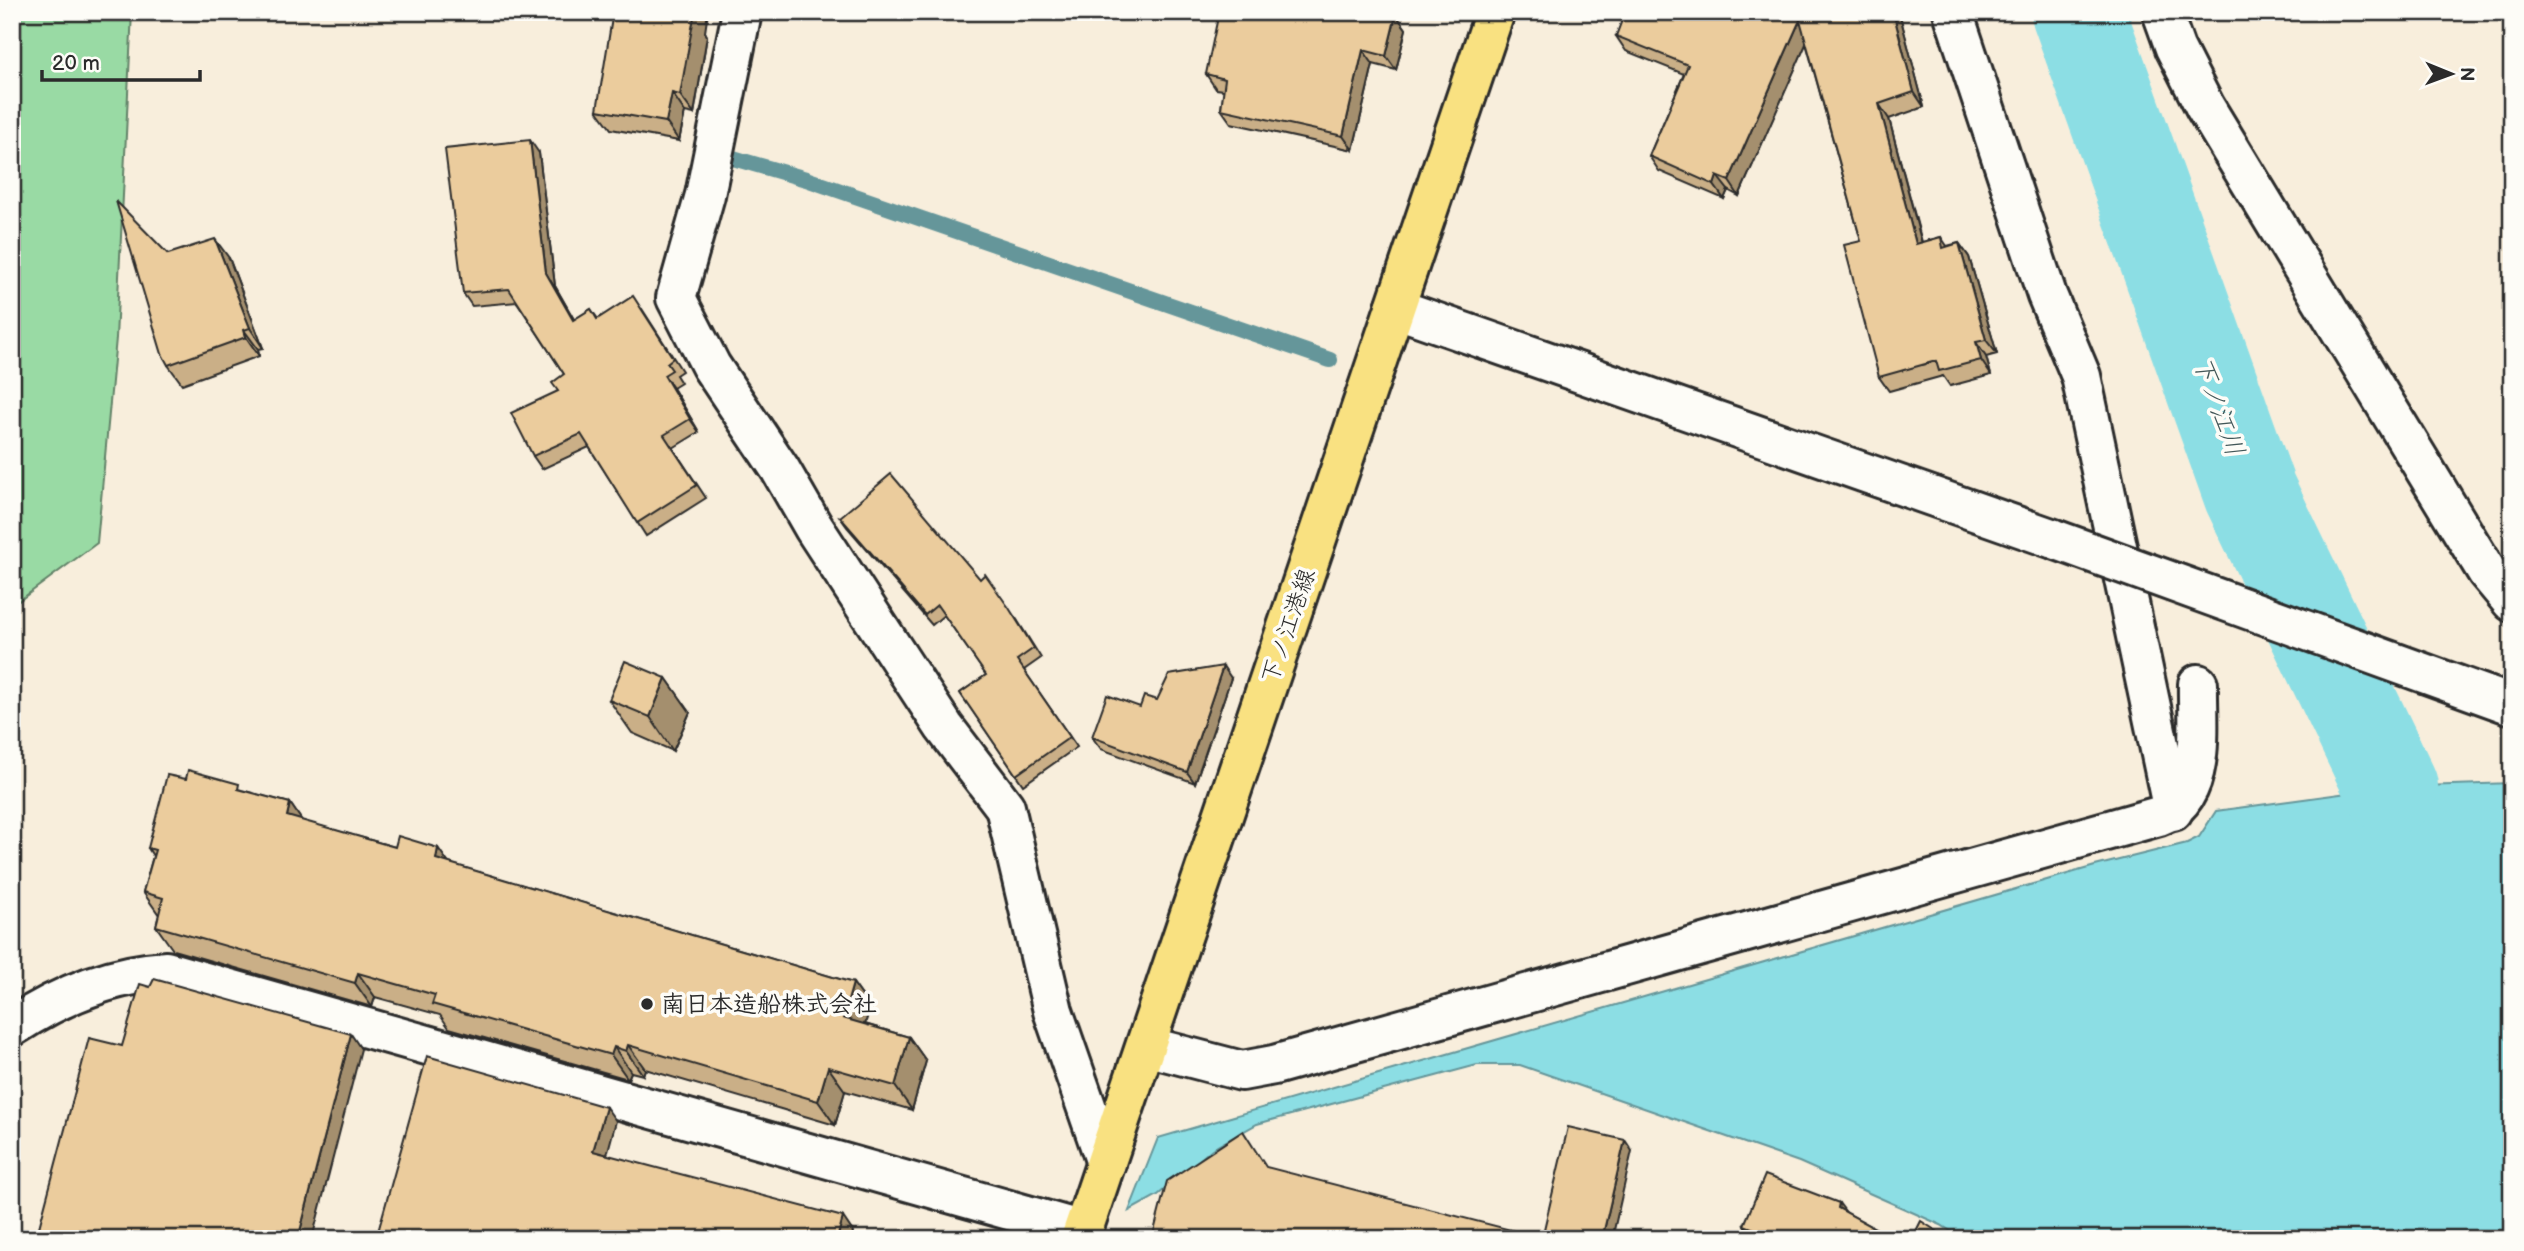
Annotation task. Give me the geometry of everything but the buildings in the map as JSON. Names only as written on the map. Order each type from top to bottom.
[{"type":"main road","name":"下ノ江港線","points":[[1082,1235],[1495,12]]},
{"type":"street","points":[[742,12],[705,195],[676,298],[710,366],[780,469],[814,528],[944,727],[1005,807],[1052,1011],[1106,1163]]},
{"type":"street","points":[[1953,12],[2047,295],[2081,376],[2173,811]]},
{"type":"street","points":[[2162,12],[2175,48],[2205,107],[2487,572],[2512,603]]},
{"type":"street","points":[[1395,308],[2054,539],[2512,705]]},
{"type":"street","points":[[1146,1046],[1242,1071],[1274,1065],[2173,811],[2183,799],[2197,753],[2198,684]]},
{"type":"street","points":[[12,1027],[46,1004],[130,973],[166,971],[1082,1235]]},
{"type":"green space","points":[[12,12],[132,12],[116,338],[97,543],[12,606]]},
{"type":"water","points":[[2512,783],[2512,1239],[1963,1239],[1941,1225],[1799,1162],[1520,1065],[1477,1065],[1257,1124],[1212,1149],[1158,1195],[1129,1211],[1158,1138],[2095,866],[2187,843],[2199,837],[2216,811],[2391,787]]},
{"type":"waterway","name":"下ノ江川","points":[[2078,12],[2250,493],[2391,787]]},
{"type":"waterway","points":[[733,158],[806,179],[1330,360]]},
{"type":"place","name":"南日本造船株式会社","points":[[647,1004]]}]
